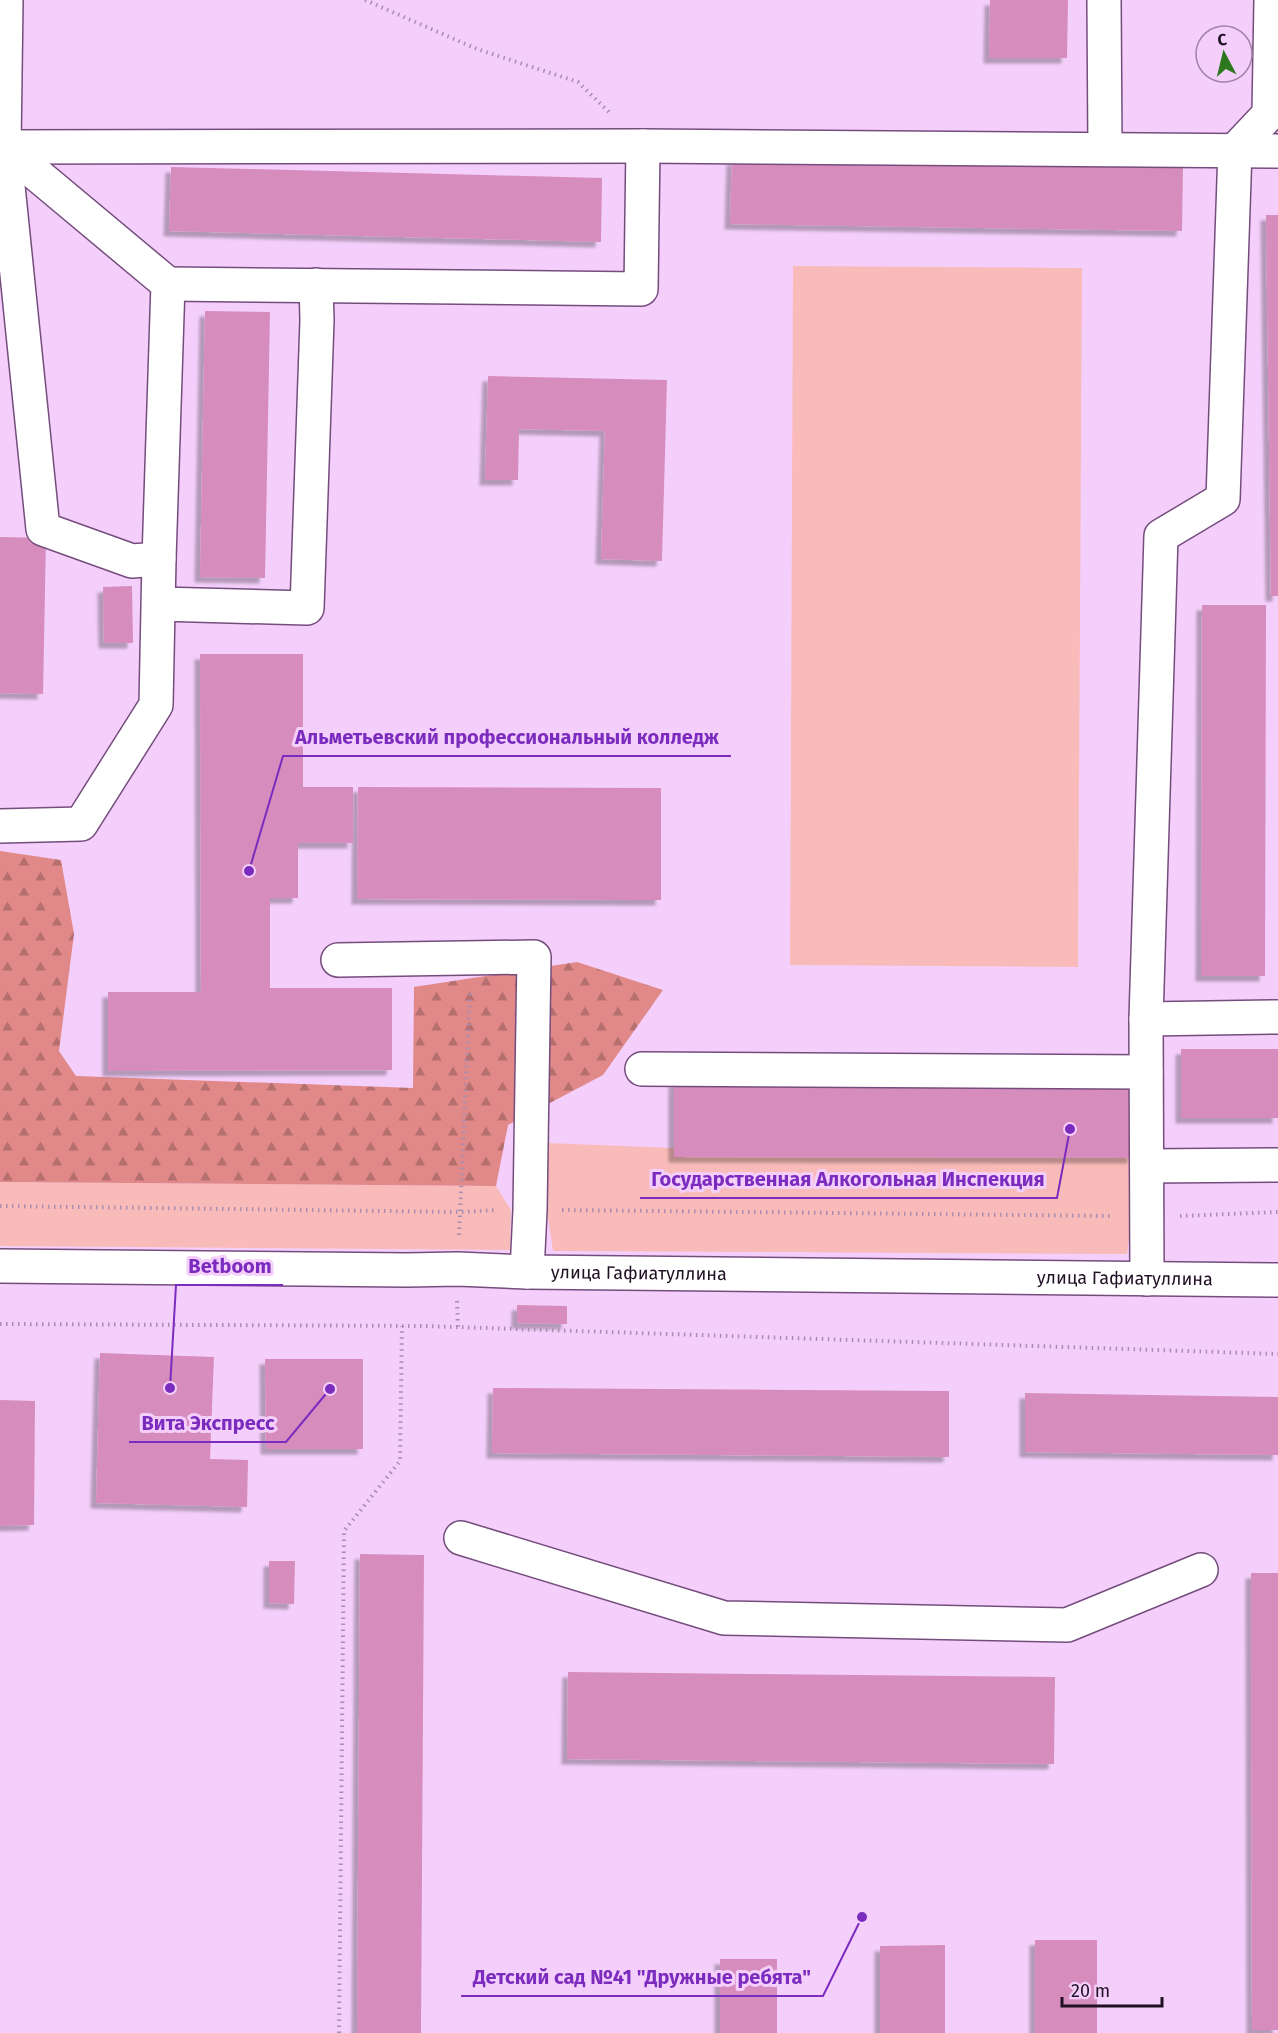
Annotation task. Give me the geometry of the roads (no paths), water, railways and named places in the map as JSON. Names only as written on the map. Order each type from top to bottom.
[{"type":"street","points":[[6,0],[4,147],[43,529],[132,561],[159,559]]},
{"type":"street","points":[[1104,0],[1105,149]]},
{"type":"street","points":[[1147,1279],[1146,1019],[1161,536],[1224,499],[1235,150],[1269,114],[1271,0]]},
{"type":"street","points":[[4,147],[643,146],[1278,151]]},
{"type":"street","points":[[4,147],[168,284],[641,289],[643,146]]},
{"type":"street","points":[[0,826],[81,824],[156,705],[168,284]]},
{"type":"street","points":[[159,604],[307,608],[317,320],[315,285]]},
{"type":"street","points":[[338,960],[534,957],[527,1272]]},
{"type":"street","points":[[1146,1019],[1278,1017]]},
{"type":"street","points":[[642,1069],[1146,1072]]},
{"type":"street","points":[[1147,1166],[1278,1165]]},
{"type":"street","name":"улица Гафиатуллина","points":[[0,1266],[458,1269],[527,1272],[1278,1280]]},
{"type":"street","points":[[461,1538],[724,1618],[1067,1625],[1201,1570]]},
{"type":"place","name":"Альметьевский профессиональный колледж","points":[[249,871]]},
{"type":"place","name":"Государственная Алкогольная Инспекция","points":[[1070,1129]]},
{"type":"place","name":"Betboom","points":[[170,1388]]},
{"type":"place","name":"Вита Экспресс","points":[[330,1389]]},
{"type":"place","name":"Детский сад №41 \"Дружные ребята\"","points":[[862,1917]]}]
